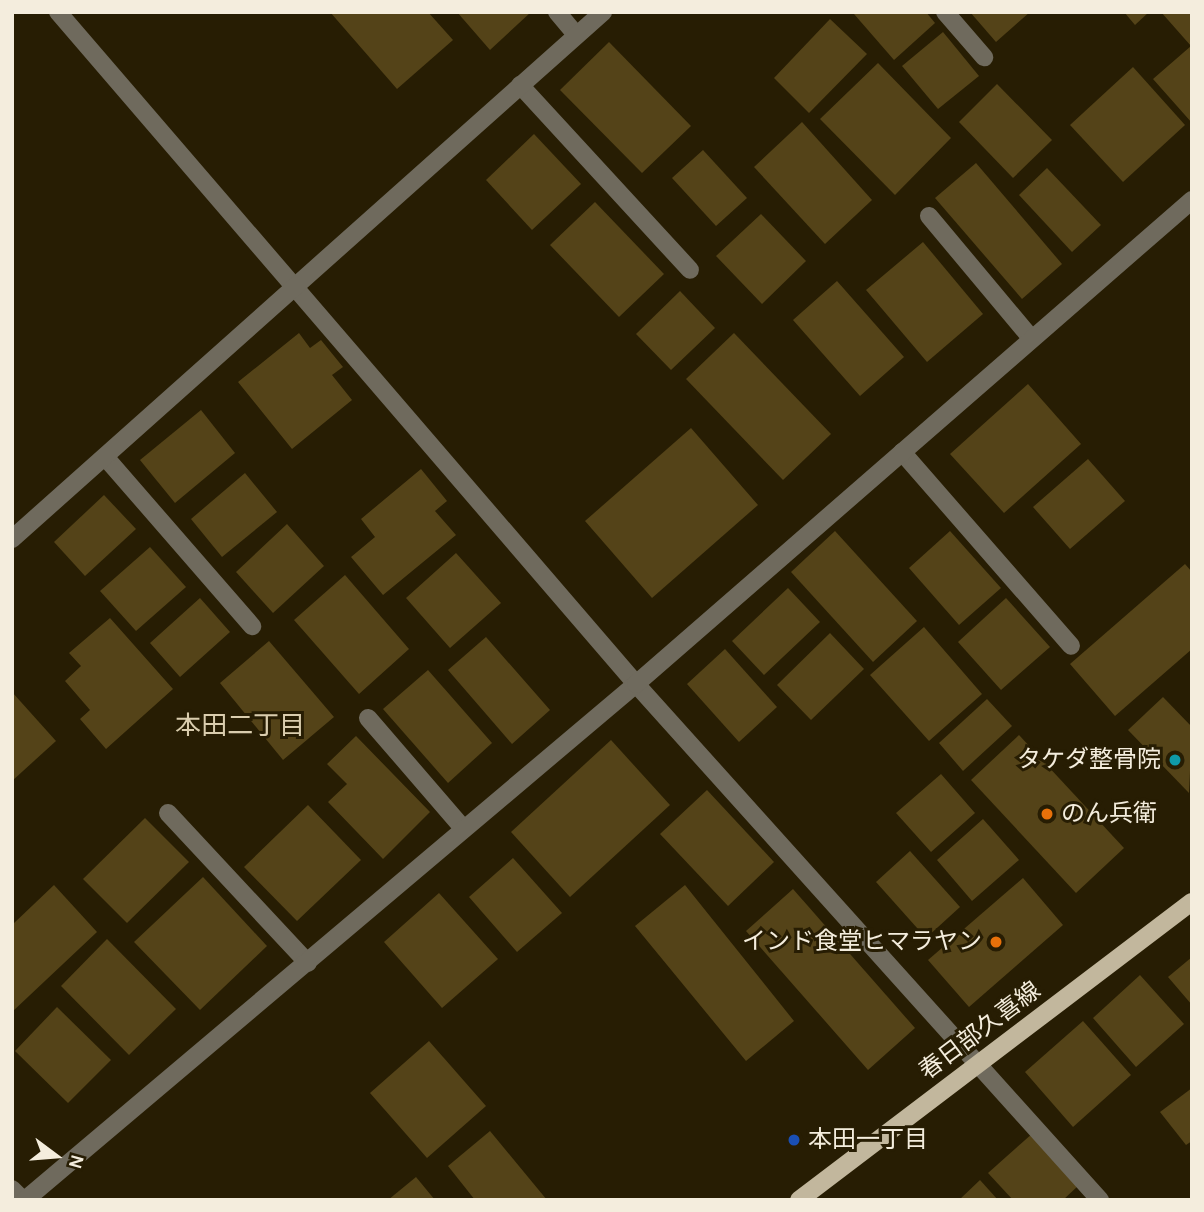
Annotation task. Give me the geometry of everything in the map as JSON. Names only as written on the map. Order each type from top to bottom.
[{"type":"main road","name":"春日部久喜線","points":[[799,1200],[1192,902]]},
{"type":"street","points":[[58,12],[636,684],[1100,1200]]},
{"type":"street","points":[[557,12],[576,35]]},
{"type":"street","points":[[12,539],[106,458],[603,12]]},
{"type":"street","points":[[945,12],[984,57]]},
{"type":"street","points":[[520,85],[690,270]]},
{"type":"street","points":[[12,1189],[24,1200],[308,963],[463,828],[636,684],[1192,200]]},
{"type":"street","points":[[929,216],[1032,340]]},
{"type":"street","points":[[902,452],[1071,646]]},
{"type":"street","points":[[106,458],[252,626]]},
{"type":"street","points":[[368,718],[463,828]]},
{"type":"street","points":[[168,813],[308,963]]},
{"type":"building","points":[[330,12],[428,12],[453,40],[397,89]]},
{"type":"building","points":[[457,12],[531,12],[490,50]]},
{"type":"building","points":[[926,12],[935,23],[894,60],[854,14]]},
{"type":"building","points":[[970,12],[1030,12],[996,42]]},
{"type":"building","points":[[1124,12],[1149,12],[1135,25]]},
{"type":"building","points":[[1161,12],[1192,12],[1192,123],[1153,79],[1191,46]]},
{"type":"building","points":[[830,19],[867,54],[809,113],[774,78]]},
{"type":"building","points":[[943,32],[979,76],[938,109],[902,66]]},
{"type":"building","points":[[609,42],[691,126],[642,173],[560,90]]},
{"type":"building","points":[[878,63],[951,138],[895,195],[820,119]]},
{"type":"building","points":[[1133,67],[1185,125],[1123,182],[1070,125]]},
{"type":"building","points":[[997,84],[1052,140],[1013,178],[959,122]]},
{"type":"building","points":[[802,122],[872,200],[825,244],[754,167]]},
{"type":"building","points":[[534,134],[581,184],[532,230],[486,180]]},
{"type":"building","points":[[703,150],[747,198],[716,226],[672,178]]},
{"type":"building","points":[[976,163],[1062,264],[1022,299],[935,198]]},
{"type":"building","points":[[1047,168],[1101,225],[1072,252],[1019,195]]},
{"type":"building","points":[[595,202],[664,274],[619,317],[550,245]]},
{"type":"building","points":[[761,214],[806,261],[762,304],[716,256]]},
{"type":"building","points":[[923,242],[983,314],[927,362],[866,290]]},
{"type":"building","points":[[837,281],[904,357],[860,396],[793,320]]},
{"type":"building","points":[[680,291],[715,328],[671,370],[636,334]]},
{"type":"building","points":[[299,333],[310,348],[321,340],[343,367],[332,375],[352,400],[292,449],[238,382]]},
{"type":"building","points":[[734,333],[831,434],[783,480],[686,379]]},
{"type":"building","points":[[1028,384],[1081,444],[1004,513],[950,454]]},
{"type":"building","points":[[201,410],[235,453],[175,503],[140,460]]},
{"type":"building","points":[[691,428],[758,505],[652,598],[585,521]]},
{"type":"building","points":[[1088,459],[1125,501],[1070,549],[1033,507]]},
{"type":"building","points":[[421,469],[447,501],[435,511],[456,535],[383,595],[351,557],[375,537],[361,519]]},
{"type":"building","points":[[245,473],[277,512],[222,557],[191,519]]},
{"type":"building","points":[[104,495],[136,529],[85,576],[54,542]]},
{"type":"building","points":[[287,524],[324,566],[273,613],[236,572]]},
{"type":"building","points":[[835,531],[917,621],[873,662],[791,572]]},
{"type":"building","points":[[950,531],[1001,588],[959,625],[909,568]]},
{"type":"building","points":[[150,547],[186,587],[136,631],[100,591]]},
{"type":"building","points":[[456,553],[501,603],[450,648],[406,598]]},
{"type":"building","points":[[1185,564],[1192,572],[1192,649],[1115,716],[1070,664]]},
{"type":"building","points":[[345,575],[409,649],[359,694],[294,620]]},
{"type":"building","points":[[788,588],[820,622],[764,675],[732,641]]},
{"type":"building","points":[[200,598],[230,632],[180,677],[150,643]]},
{"type":"building","points":[[1006,598],[1050,647],[1001,690],[958,642]]},
{"type":"building","points":[[110,618],[173,689],[106,749],[80,719],[90,710],[65,681],[81,666],[69,653]]},
{"type":"building","points":[[924,627],[982,694],[929,741],[870,675]]},
{"type":"building","points":[[830,633],[864,669],[811,720],[777,685]]},
{"type":"building","points":[[486,637],[550,710],[512,744],[448,670]]},
{"type":"building","points":[[269,641],[334,717],[283,760],[220,683]]},
{"type":"building","points":[[725,649],[777,707],[739,742],[687,684]]},
{"type":"building","points":[[428,670],[492,743],[448,783],[383,709]]},
{"type":"building","points":[[12,692],[56,741],[12,781]]},
{"type":"building","name":"タケダ整骨院","points":[[1163,697],[1192,727],[1189,793],[1128,730]]},
{"type":"building","points":[[987,699],[1012,726],[963,771],[939,743]]},
{"type":"building","name":"のん兵衛","points":[[1019,735],[1124,848],[1076,893],[971,780]]},
{"type":"building","points":[[356,736],[430,812],[383,859],[328,802],[347,784],[327,764]]},
{"type":"building","points":[[611,740],[670,805],[570,897],[511,832]]},
{"type":"building","points":[[941,774],[975,813],[931,852],[896,813]]},
{"type":"building","points":[[707,790],[774,862],[728,906],[660,834]]},
{"type":"building","points":[[308,805],[361,860],[297,921],[244,867]]},
{"type":"building","points":[[145,818],[189,862],[127,923],[83,879]]},
{"type":"building","points":[[983,819],[1019,860],[972,901],[937,860]]},
{"type":"building","points":[[910,851],[960,907],[926,938],[876,882]]},
{"type":"building","points":[[513,858],[562,913],[517,952],[469,897]]},
{"type":"building","points":[[203,877],[267,946],[200,1010],[134,942]]},
{"type":"building","name":"インド食堂ヒマラヤン","points":[[1023,878],[1063,925],[969,1007],[928,960]]},
{"type":"building","points":[[54,885],[97,932],[12,1012],[12,925]]},
{"type":"building","points":[[685,885],[794,1021],[746,1061],[635,926]]},
{"type":"building","points":[[793,889],[915,1028],[868,1070],[746,931]]},
{"type":"building","points":[[439,893],[498,959],[442,1008],[384,942]]},
{"type":"building","points":[[107,939],[176,1009],[129,1055],[61,986]]},
{"type":"building","points":[[1192,957],[1192,1005],[1168,977]]},
{"type":"building","points":[[1140,975],[1184,1024],[1136,1067],[1093,1018]]},
{"type":"building","points":[[57,1007],[111,1060],[68,1103],[15,1051]]},
{"type":"building","points":[[1083,1021],[1131,1075],[1073,1127],[1025,1072]]},
{"type":"building","points":[[429,1041],[486,1106],[427,1158],[370,1093]]},
{"type":"building","points":[[1192,1088],[1192,1141],[1186,1145],[1160,1112]]},
{"type":"building","points":[[490,1131],[547,1200],[475,1200],[448,1166]]},
{"type":"building","points":[[1033,1133],[1079,1185],[1063,1200],[1013,1200],[988,1173]]},
{"type":"building","points":[[416,1177],[435,1200],[388,1200]]},
{"type":"building","points":[[980,1180],[998,1200],[959,1200]]},
{"type":"place","name":"タケダ整骨院","points":[[1175,760]]},
{"type":"place","name":"のん兵衛","points":[[1047,814]]},
{"type":"place","name":"インド食堂ヒマラヤン","points":[[996,942]]},
{"type":"place","name":"本田一丁目","points":[[794,1140]]},
{"type":"district","name":"本田二丁目","points":[[240,726]]}]
